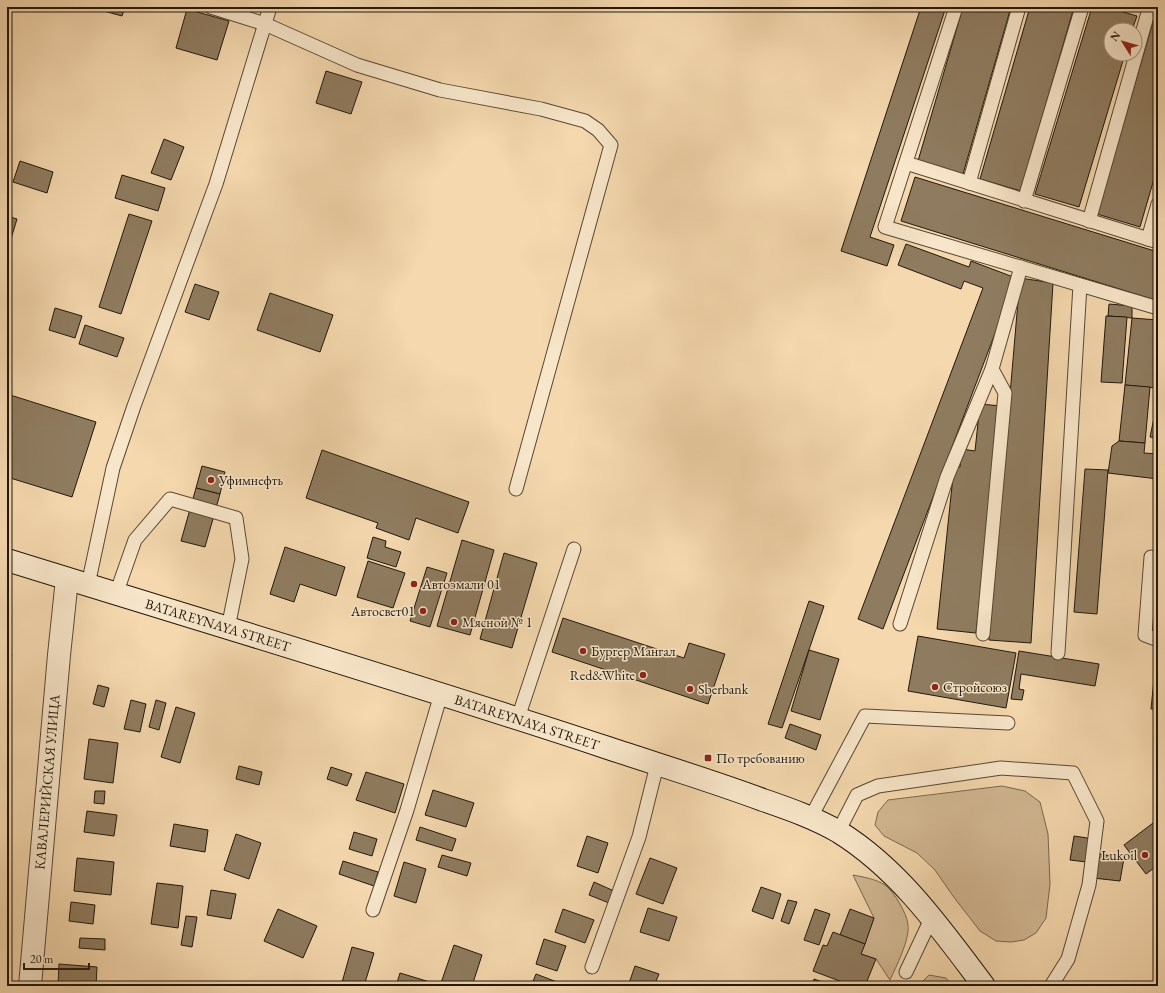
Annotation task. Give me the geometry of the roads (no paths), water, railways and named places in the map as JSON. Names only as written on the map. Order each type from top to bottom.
[{"type":"main road","name":"BATAREYNAYA STREET","points":[[7,560],[518,718],[741,792],[811,817],[838,832],[876,859],[898,880],[932,917],[984,986]]},
{"type":"main road","name":"КАВАЛЕРИЙСКАЯ УЛИЦА","points":[[30,986],[58,655],[66,579]]},
{"type":"lane","points":[[212,7],[265,24],[357,65],[379,72],[440,90],[541,109],[584,121],[598,130],[611,145],[516,489]]},
{"type":"lane","points":[[88,585],[113,468],[134,406],[216,184],[270,7]]},
{"type":"lane","points":[[956,7],[885,227],[1158,308]]},
{"type":"lane","points":[[969,183],[1019,7]]},
{"type":"lane","points":[[1024,201],[1082,7]]},
{"type":"lane","points":[[1089,221],[1149,9]]},
{"type":"lane","points":[[906,163],[1153,241],[1158,204]]},
{"type":"lane","points":[[900,624],[947,477],[992,369],[1022,267]]},
{"type":"lane","points":[[1058,653],[1080,285]]},
{"type":"lane","points":[[983,634],[1005,393],[992,369]]},
{"type":"lane","points":[[116,594],[135,540],[170,499],[236,518],[242,559],[228,628]]},
{"type":"lane","points":[[518,718],[574,549]]},
{"type":"lane","points":[[1151,557],[1145,635],[1158,640]]},
{"type":"lane","points":[[373,910],[407,810],[441,694]]},
{"type":"lane","points":[[811,817],[865,716],[1008,723]]},
{"type":"lane","points":[[592,968],[639,837],[657,765]]},
{"type":"lane","points":[[838,832],[857,795],[878,786],[1001,768],[1073,773],[1097,821],[1089,885],[1068,958],[1051,986]]},
{"type":"lane","points":[[906,972],[932,917]]},
{"type":"place","name":"Уфимнефть","points":[[211,480]]},
{"type":"place","name":"Автоэмали 01","points":[[414,584]]},
{"type":"place","name":"Автосвет01","points":[[423,611]]},
{"type":"place","name":"Мясной № 1","points":[[454,622]]},
{"type":"place","name":"Бургер Мангал","points":[[583,651]]},
{"type":"place","name":"Red&White","points":[[643,675]]},
{"type":"place","name":"Стройсоюз","points":[[935,687]]},
{"type":"place","name":"Sberbank","points":[[690,689]]},
{"type":"place","name":"По требованию","points":[[708,758]]},
{"type":"place","name":"Lukoil","points":[[1145,855]]}]
